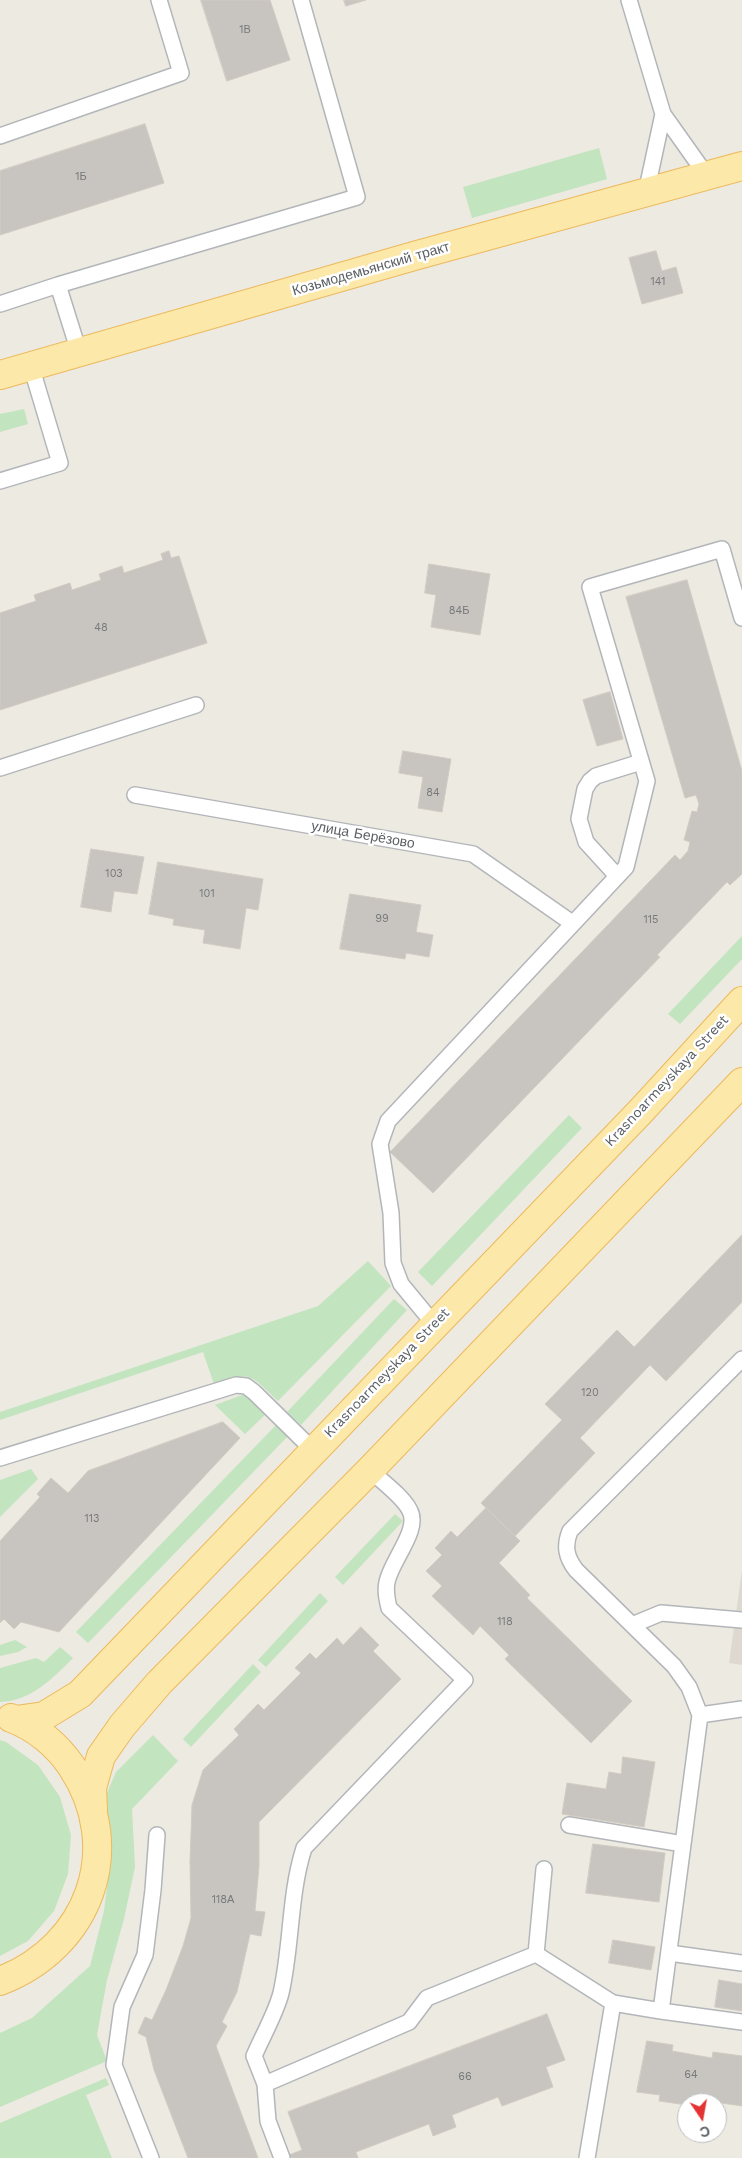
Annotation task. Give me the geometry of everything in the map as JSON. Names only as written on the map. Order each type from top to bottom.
[{"type":"main road","name":"Козьмодемьянский тракт","points":[[0,375],[414,256],[646,193],[730,173]]},
{"type":"main road","name":"Krasnoarmeyskaya Street","points":[[8,1717],[44,1716],[80,1694],[640,1112],[742,1001]]},
{"type":"main road","points":[[0,1982],[25,1971],[47,1955],[66,1936],[81,1914],[91,1889],[97,1863],[97,1836],[92,1788],[101,1756],[122,1726],[159,1683],[228,1611],[370,1470],[742,1082]]},
{"type":"main road","points":[[8,1717],[42,1735],[64,1756],[82,1782],[93,1810]]},
{"type":"lane","points":[[0,136],[181,73],[158,0]]},
{"type":"lane","points":[[0,304],[58,285],[357,198],[301,0]]},
{"type":"lane","points":[[629,0],[663,114],[646,193]]},
{"type":"lane","points":[[663,114],[730,173]]},
{"type":"lane","points":[[58,285],[79,352]]},
{"type":"lane","points":[[0,481],[60,463],[31,366]]},
{"type":"lane","points":[[434,1324],[401,1284],[393,1263],[392,1221],[380,1144],[388,1122],[626,867],[647,782],[590,587],[722,549],[742,618]]},
{"type":"lane","points":[[0,768],[196,705]]},
{"type":"lane","points":[[617,876],[586,842],[579,819],[585,789],[596,776],[641,762]]},
{"type":"lane","name":"улица Берёзово","points":[[134,796],[473,854],[572,924]]},
{"type":"lane","points":[[661,2011],[700,1715],[690,1687],[674,1666],[569,1561],[566,1541],[570,1530],[742,1359]]},
{"type":"lane","points":[[0,1458],[236,1385],[246,1386],[254,1392],[313,1450]]},
{"type":"lane","points":[[282,2158],[268,2121],[265,2084],[254,2056],[281,1994],[290,1938],[296,1873],[304,1848],[465,1680],[389,1608],[386,1596],[387,1583],[391,1569],[412,1528],[411,1512],[407,1505],[370,1470]]},
{"type":"lane","points":[[632,1625],[661,1613],[742,1620]]},
{"type":"lane","points":[[700,1715],[742,1708]]},
{"type":"lane","points":[[570,1825],[683,1844]]},
{"type":"lane","points":[[150,2158],[114,2065],[122,2008],[145,1955],[157,1835]]},
{"type":"lane","points":[[536,1954],[544,1869]]},
{"type":"lane","points":[[668,1953],[742,1963]]},
{"type":"lane","points":[[265,2084],[409,2022],[427,1998],[536,1954]]},
{"type":"lane","points":[[536,1954],[613,2003],[742,2022]]},
{"type":"lane","points":[[587,2158],[613,2003]]},
{"type":"shaded area","points":[[742,1570],[742,1665],[729,1663]]},
{"type":"green space","points":[[599,148],[607,179],[472,218],[463,187]]},
{"type":"green space","points":[[24,409],[28,424],[0,432],[0,414]]},
{"type":"green space","points":[[742,936],[742,959],[680,1024],[668,1014]]},
{"type":"green space","points":[[569,1115],[582,1128],[432,1286],[418,1272]]},
{"type":"green space","points":[[368,1261],[391,1286],[278,1401],[255,1380],[250,1378],[236,1377],[214,1384],[203,1352],[0,1420],[0,1412],[318,1306]]},
{"type":"green space","points":[[394,1299],[407,1310],[301,1425],[287,1412]]},
{"type":"green space","points":[[242,1395],[248,1397],[267,1413],[245,1434],[215,1405]]},
{"type":"green space","points":[[278,1423],[290,1434],[88,1643],[76,1632]]},
{"type":"green space","points":[[31,1469],[38,1479],[0,1517],[0,1480]]},
{"type":"green space","points":[[395,1514],[403,1521],[343,1585],[335,1577]]},
{"type":"green space","points":[[320,1593],[328,1601],[266,1667],[258,1660]]},
{"type":"green space","points":[[15,1640],[27,1647],[18,1652],[0,1656],[0,1645]]},
{"type":"green space","points":[[60,1647],[73,1658],[57,1674],[40,1688],[22,1698],[0,1702],[0,1668],[36,1658],[44,1662]]},
{"type":"green space","points":[[253,1664],[261,1672],[191,1747],[183,1739]]},
{"type":"green space","points":[[153,1735],[178,1761],[132,1809],[135,1867],[124,1919],[107,1980],[97,2035],[107,2061],[0,2107],[0,2033],[32,2018],[90,1966],[104,1911],[110,1863],[106,1795],[116,1772]]},
{"type":"green space","points":[[0,1740],[6,1742],[38,1765],[60,1797],[71,1835],[68,1874],[54,1911],[28,1941],[0,1956]]},
{"type":"green space","points":[[106,2078],[109,2085],[86,2095],[112,2158],[0,2158],[0,2123]]},
{"type":"building","points":[[201,0],[270,0],[290,60],[227,81]]},
{"type":"building","points":[[344,0],[366,0],[346,6]]},
{"type":"building","points":[[145,124],[164,183],[0,235],[0,171]]},
{"type":"building","points":[[656,251],[662,271],[676,267],[683,293],[642,304],[629,258]]},
{"type":"building","points":[[169,551],[171,558],[179,556],[207,643],[0,710],[0,613],[36,601],[34,595],[70,583],[72,590],[101,580],[99,574],[122,566],[124,573],[163,560],[161,554]]},
{"type":"building","points":[[429,564],[490,574],[480,635],[431,627],[436,595],[425,593]]},
{"type":"building","points":[[687,580],[742,771],[742,874],[730,885],[727,882],[657,955],[660,957],[433,1193],[390,1152],[675,855],[680,860],[688,851],[690,842],[684,840],[692,811],[697,812],[699,804],[696,795],[685,798],[626,597]]},
{"type":"building","points":[[610,692],[623,739],[597,746],[583,700]]},
{"type":"building","points":[[403,751],[451,759],[442,812],[418,808],[423,777],[399,773]]},
{"type":"building","points":[[91,849],[144,857],[137,894],[114,891],[111,912],[81,907]]},
{"type":"building","points":[[158,862],[263,879],[258,910],[246,908],[240,949],[203,943],[205,930],[173,925],[174,919],[149,914]]},
{"type":"building","points":[[350,894],[421,905],[416,932],[433,935],[429,957],[406,953],[405,959],[340,949]]},
{"type":"building","points":[[742,1235],[742,1302],[666,1381],[650,1365],[580,1438],[595,1453],[515,1536],[481,1503],[562,1420],[545,1404],[617,1330],[634,1347]]},
{"type":"building","points":[[223,1422],[240,1438],[59,1632],[21,1622],[14,1629],[4,1619],[0,1623],[0,1541],[40,1497],[37,1494],[51,1478],[68,1493],[88,1471]]},
{"type":"building","points":[[486,1508],[520,1541],[499,1563],[530,1595],[527,1598],[632,1701],[591,1743],[505,1659],[509,1655],[480,1626],[473,1635],[432,1596],[442,1586],[426,1571],[442,1555],[435,1548],[451,1531],[457,1537]]},
{"type":"building","points":[[361,1627],[379,1645],[373,1651],[401,1679],[259,1822],[259,1866],[255,1911],[265,1912],[261,1936],[250,1934],[237,1992],[222,2022],[227,2026],[216,2046],[258,2158],[188,2158],[154,2070],[146,2037],[138,2033],[145,2017],[152,2020],[166,1990],[183,1946],[191,1918],[192,1805],[203,1770],[239,1735],[234,1729],[258,1704],[264,1710],[301,1673],[295,1668],[310,1653],[316,1659],[337,1638],[343,1645]]},
{"type":"building","points":[[623,1757],[655,1762],[644,1827],[562,1814],[567,1783],[606,1789],[609,1772],[621,1774]]},
{"type":"building","points":[[593,1844],[665,1853],[659,1902],[586,1893]]},
{"type":"building","points":[[613,1940],[655,1947],[651,1970],[609,1963]]},
{"type":"building","points":[[719,1980],[742,1984],[742,2011],[715,2007]]},
{"type":"building","points":[[547,2014],[565,2060],[546,2067],[553,2087],[502,2106],[498,2097],[452,2115],[456,2127],[433,2136],[429,2124],[356,2152],[358,2158],[281,2158],[302,2150],[288,2112]]},
{"type":"building","points":[[647,2041],[673,2045],[672,2051],[712,2058],[713,2052],[742,2056],[742,2106],[727,2104],[727,2093],[677,2093],[677,2104],[659,2101],[660,2095],[637,2092]]}]
